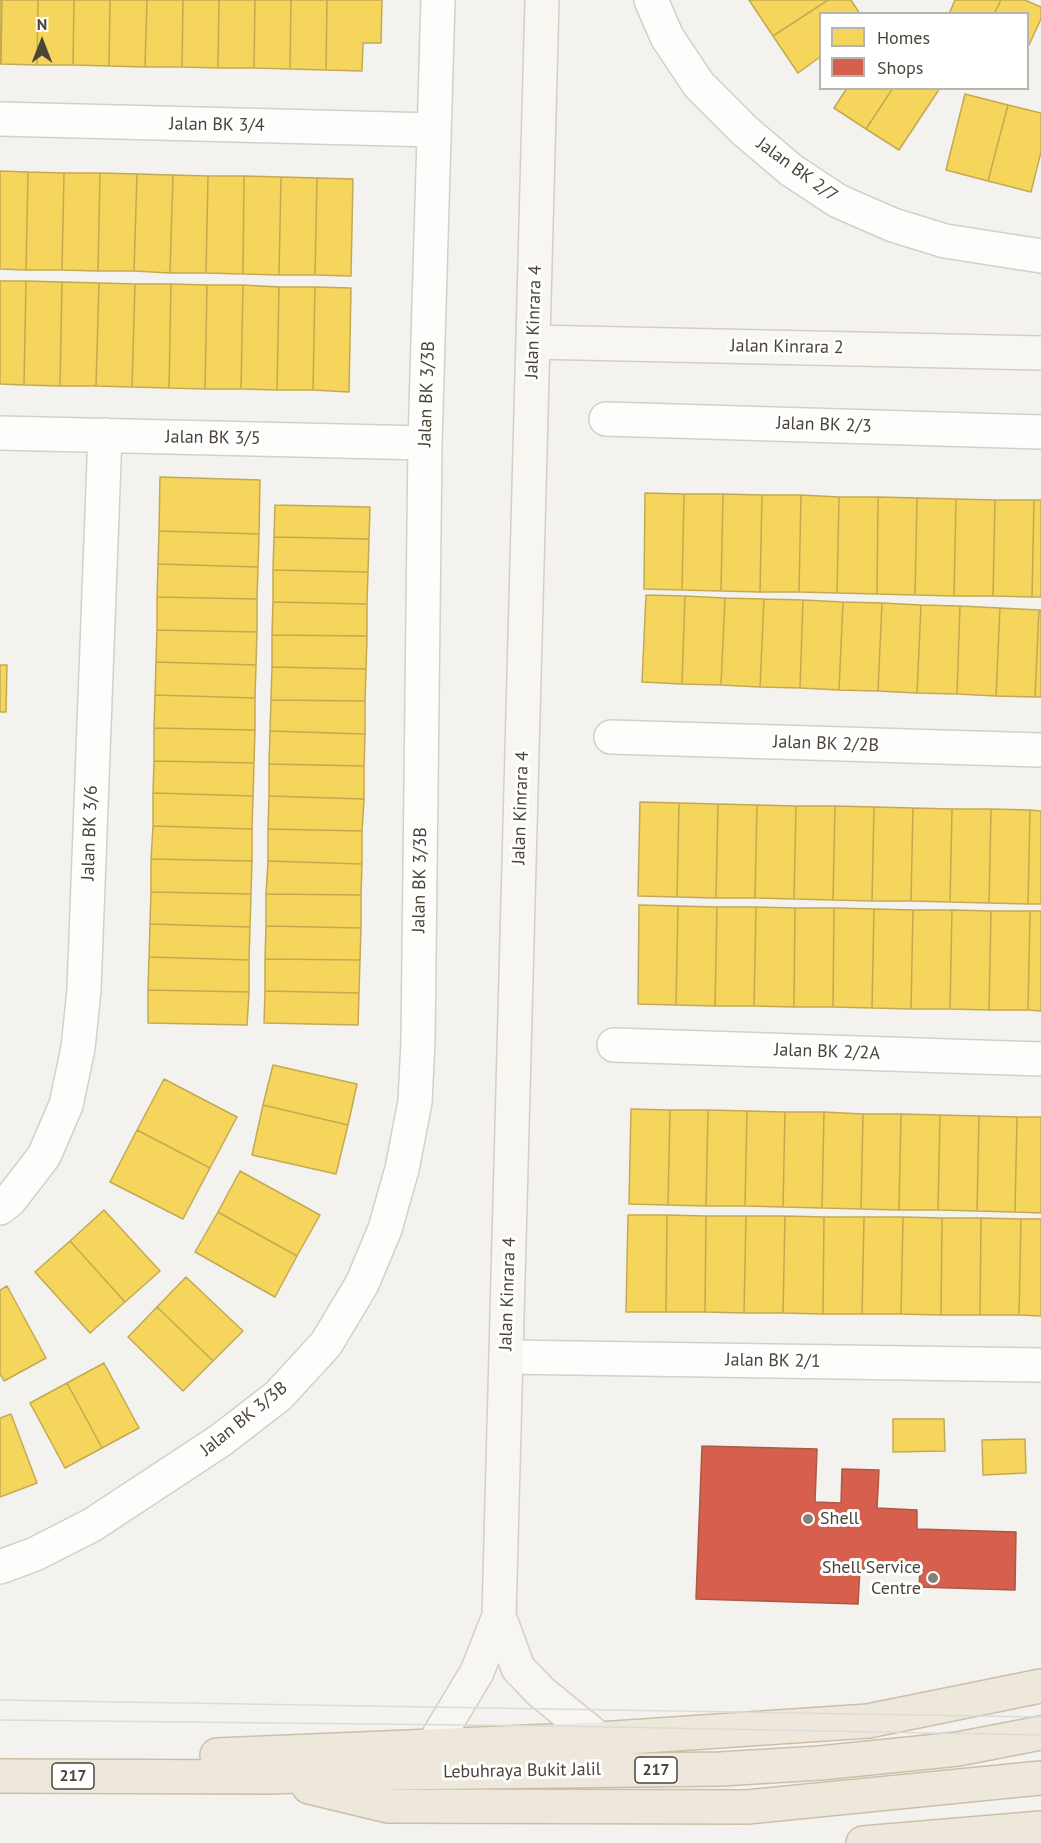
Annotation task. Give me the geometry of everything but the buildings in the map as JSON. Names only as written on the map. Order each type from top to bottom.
[{"type":"highway","points":[[147,1776],[215,1755],[599,1739],[868,1721],[1041,1686]]},
{"type":"highway","name":"Lebuhraya Bukit Jalil","points":[[0,1776],[269,1777],[731,1768],[820,1763],[958,1749],[1041,1733]]},
{"type":"highway","points":[[269,1777],[388,1806],[747,1807],[1041,1778]]},
{"type":"highway","points":[[863,1843],[1035,1829]]},
{"type":"street","name":"Jalan BK 3/3B","points":[[0,1567],[34,1554],[92,1525],[221,1440],[278,1396],[326,1344],[362,1284],[385,1229],[402,1168],[415,1102],[418,1041],[425,443],[438,0]]},
{"type":"street","name":"Jalan Kinrara 4","points":[[432,1747],[477,1672],[499,1616],[542,0]]},
{"type":"street","name":"Jalan BK 2/7","points":[[651,0],[667,37],[699,85],[744,130],[791,170],[838,201],[893,225],[945,241],[1041,256]]},
{"type":"street","name":"Jalan BK 3/4","points":[[0,120],[434,130]]},
{"type":"street","name":"Jalan Kinrara 2","points":[[533,342],[1041,353]]},
{"type":"street","name":"Jalan BK 2/3","points":[[606,419],[1041,432]]},
{"type":"street","name":"Jalan BK 3/5","points":[[0,433],[425,443]]},
{"type":"street","name":"Jalan BK 3/6","points":[[0,1208],[10,1200],[44,1156],[66,1105],[78,1048],[84,990],[105,435]]},
{"type":"street","name":"Jalan BK 2/2B","points":[[612,737],[1041,750]]},
{"type":"street","name":"Jalan BK 2/2A","points":[[614,1045],[1041,1059]]},
{"type":"street","name":"Jalan BK 2/1","points":[[506,1357],[1041,1365]]},
{"type":"street","name":"Jalan Kinrara 4","points":[[499,1616],[518,1668],[541,1692],[599,1739]]},
{"type":"tram line","points":[[0,1700],[1041,1717]]},
{"type":"tram line","points":[[0,1720],[556,1726],[1041,1735]]},
{"type":"place","name":"Shell","points":[[808,1519]]},
{"type":"place","name":"Shell Service Centre","points":[[933,1578]]}]
